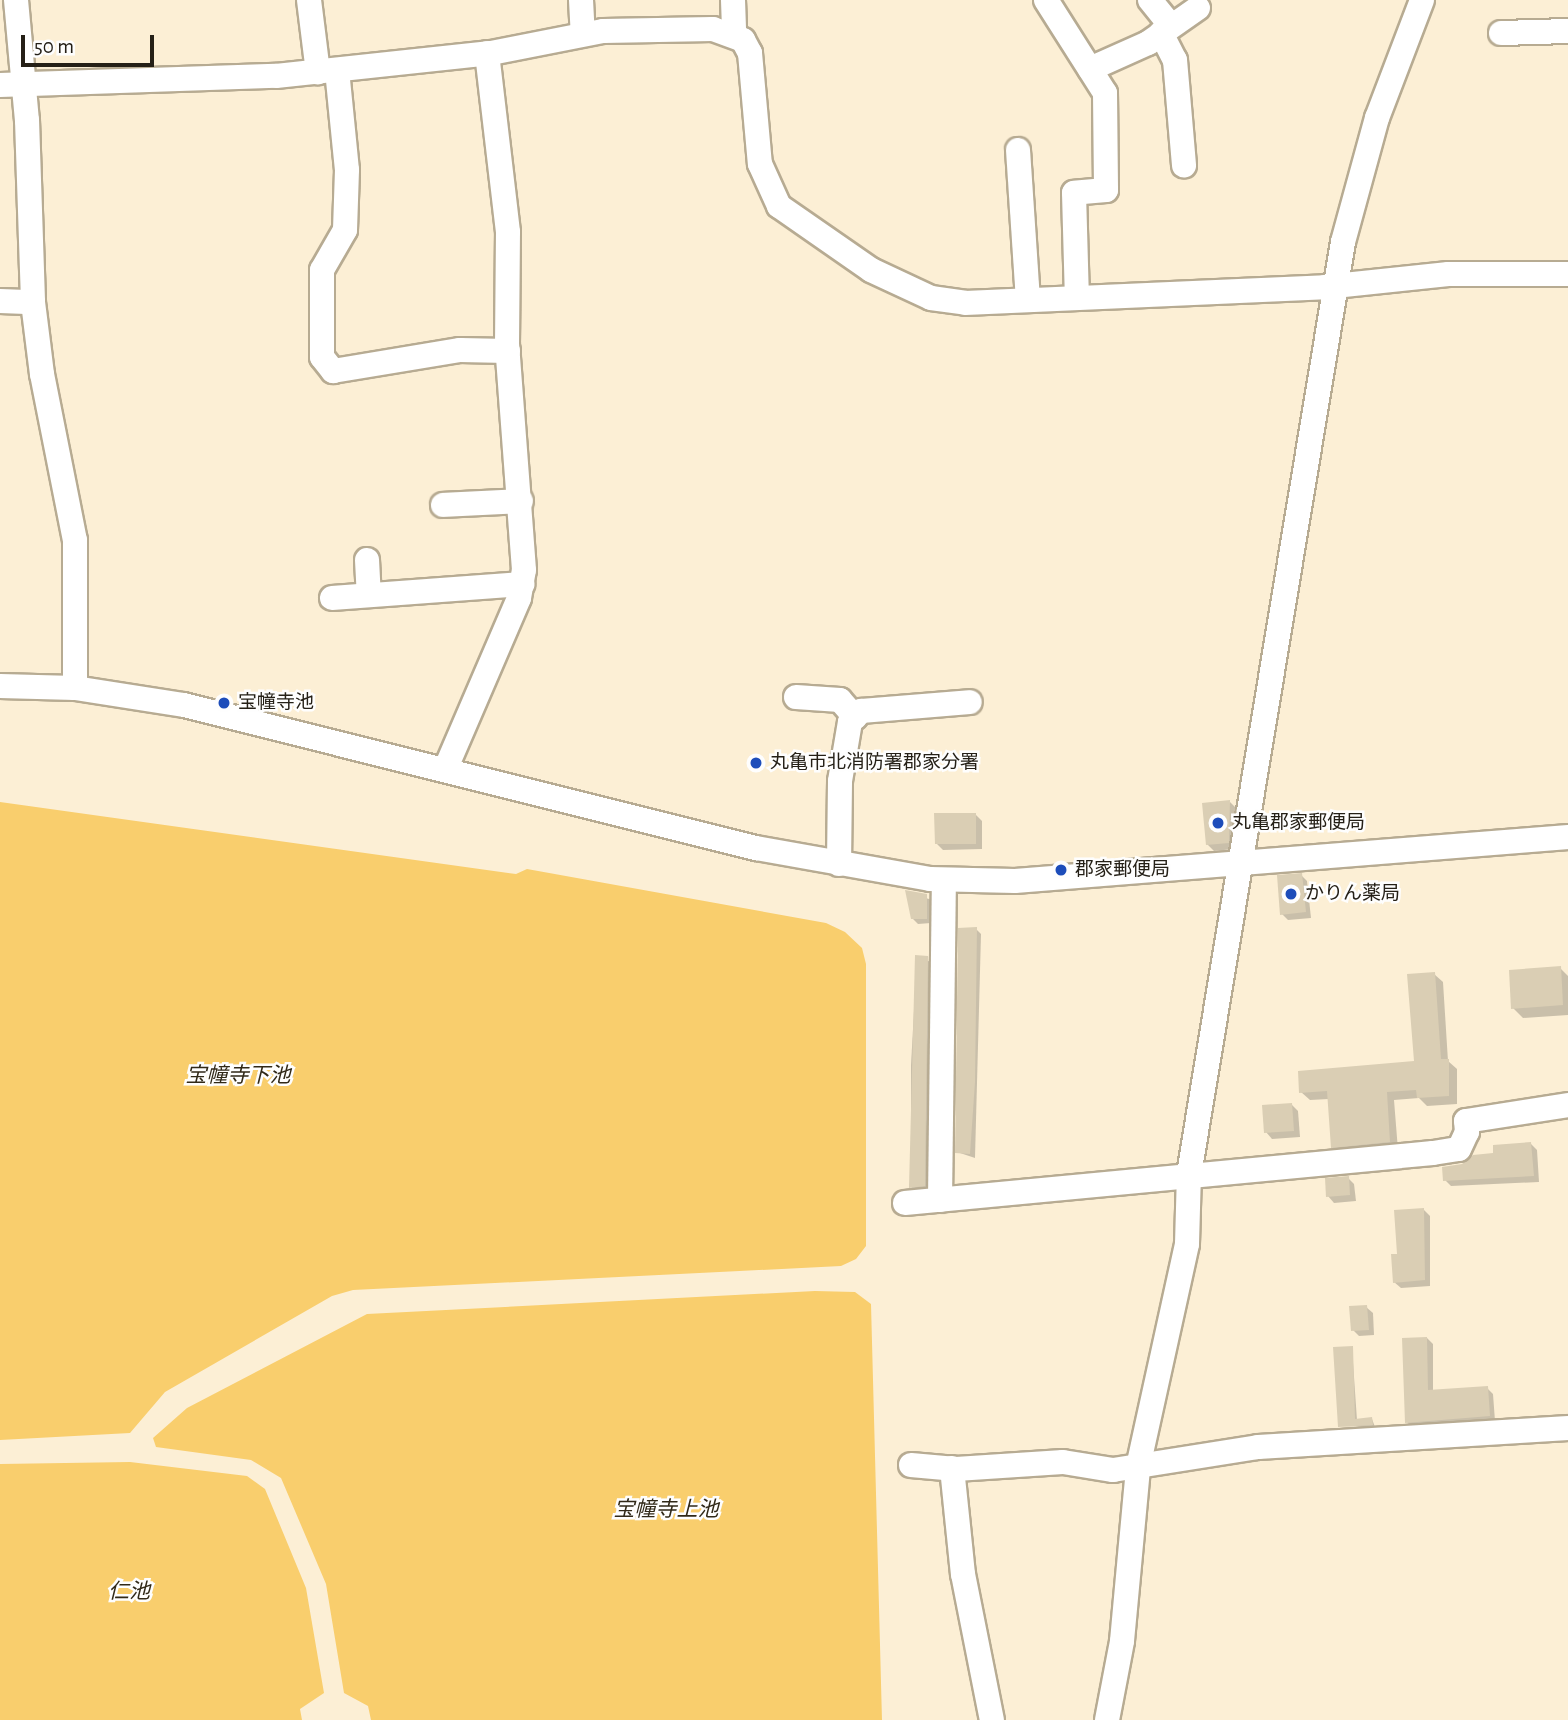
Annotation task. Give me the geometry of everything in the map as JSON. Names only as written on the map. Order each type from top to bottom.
[{"type":"street","points":[[16,0],[11,85],[33,302],[42,374],[75,541],[75,688]]},
{"type":"street","points":[[309,0],[328,71],[347,170],[345,230],[322,270],[321,357],[333,371],[460,350],[508,351]]},
{"type":"street","points":[[581,0],[583,34]]},
{"type":"street","points":[[733,0],[734,35]]},
{"type":"street","points":[[1046,0],[1105,93],[1106,190],[1074,193],[1077,298]]},
{"type":"street","points":[[1150,0],[1166,30],[1175,60],[1184,166]]},
{"type":"street","points":[[1107,1720],[1122,1641],[1138,1467],[1187,1244],[1189,1174],[1336,285],[1356,184],[1422,0]]},
{"type":"street","points":[[1090,69],[1166,30],[1199,8]]},
{"type":"street","points":[[11,85],[328,71],[487,53],[583,34],[676,28],[734,35],[743,40],[752,60],[760,164],[779,206],[900,287],[965,303],[1336,285],[1448,274],[1568,274]]},
{"type":"street","points":[[1501,33],[1568,31]]},
{"type":"street","points":[[444,770],[522,584],[521,501],[508,351],[508,233],[487,53]]},
{"type":"street","points":[[1018,150],[1028,299]]},
{"type":"street","points":[[0,301],[33,302]]},
{"type":"street","points":[[443,505],[521,501]]},
{"type":"street","points":[[367,560],[369,595]]},
{"type":"street","points":[[331,598],[522,584]]},
{"type":"street","points":[[0,686],[75,688],[184,705],[839,864],[944,880],[1016,880],[1568,837]]},
{"type":"street","points":[[796,696],[840,700],[855,717]]},
{"type":"street","points":[[839,864],[840,781],[850,722],[861,711],[970,702]]},
{"type":"street","points":[[940,1200],[944,880]]},
{"type":"street","points":[[905,1203],[1458,1149],[1467,1132],[1466,1121],[1568,1105]]},
{"type":"street","points":[[911,1465],[952,1468],[1063,1462],[1112,1470],[1258,1447],[1568,1428]]},
{"type":"street","points":[[952,1468],[963,1574],[992,1720]]},
{"type":"water","name":"宝幢寺下池","points":[[0,802],[516,874],[527,869],[826,923],[845,932],[862,948],[866,964],[866,1246],[856,1259],[841,1266],[353,1290],[332,1296],[165,1392],[130,1433],[0,1440]]},
{"type":"water","name":"宝幢寺上池","points":[[815,1291],[855,1292],[871,1304],[882,1720],[371,1720],[368,1706],[344,1693],[326,1584],[281,1478],[251,1460],[156,1447],[153,1438],[187,1408],[367,1314]]},
{"type":"water","name":"仁池","points":[[130,1462],[247,1476],[265,1489],[306,1588],[324,1693],[300,1709],[302,1720],[0,1720],[0,1464]]},
{"type":"building","points":[[1230,800],[1229,843],[1206,845],[1202,803]]},
{"type":"building","points":[[934,813],[976,813],[976,844],[935,844]]},
{"type":"building","name":"かりん薬局","points":[[1302,873],[1306,912],[1280,915],[1277,875]]},
{"type":"building","points":[[905,890],[927,894],[927,919],[911,919]]},
{"type":"building","points":[[977,927],[975,1082],[970,1154],[955,1153],[958,928]]},
{"type":"building","points":[[915,955],[928,956],[925,1186],[909,1188]]},
{"type":"building","points":[[1561,966],[1563,1005],[1511,1009],[1509,970]]},
{"type":"building","points":[[1435,972],[1441,1059],[1449,1059],[1449,1096],[1417,1098],[1416,1090],[1387,1092],[1390,1142],[1331,1148],[1327,1091],[1299,1093],[1298,1071],[1414,1061],[1407,974]]},
{"type":"building","points":[[1292,1103],[1294,1131],[1264,1133],[1262,1105]]},
{"type":"building","points":[[1531,1142],[1534,1176],[1443,1181],[1442,1167],[1462,1164],[1473,1155],[1493,1153],[1493,1145]]},
{"type":"building","points":[[1349,1176],[1350,1195],[1326,1197],[1325,1178]]},
{"type":"building","points":[[1424,1208],[1425,1280],[1393,1283],[1391,1254],[1397,1254],[1394,1210]]},
{"type":"building","points":[[1367,1305],[1369,1330],[1351,1331],[1349,1306]]},
{"type":"building","points":[[1427,1337],[1428,1390],[1488,1386],[1490,1416],[1405,1423],[1402,1338]]},
{"type":"building","points":[[1353,1346],[1355,1419],[1372,1417],[1373,1425],[1338,1427],[1333,1347]]},
{"type":"place","name":"宝幢寺池","points":[[224,703]]},
{"type":"place","name":"丸亀市北消防署郡家分署","points":[[756,763]]},
{"type":"place","name":"丸亀郡家郵便局","points":[[1218,823]]},
{"type":"place","name":"郡家郵便局","points":[[1061,870]]},
{"type":"place","name":"かりん薬局","points":[[1291,894]]}]
